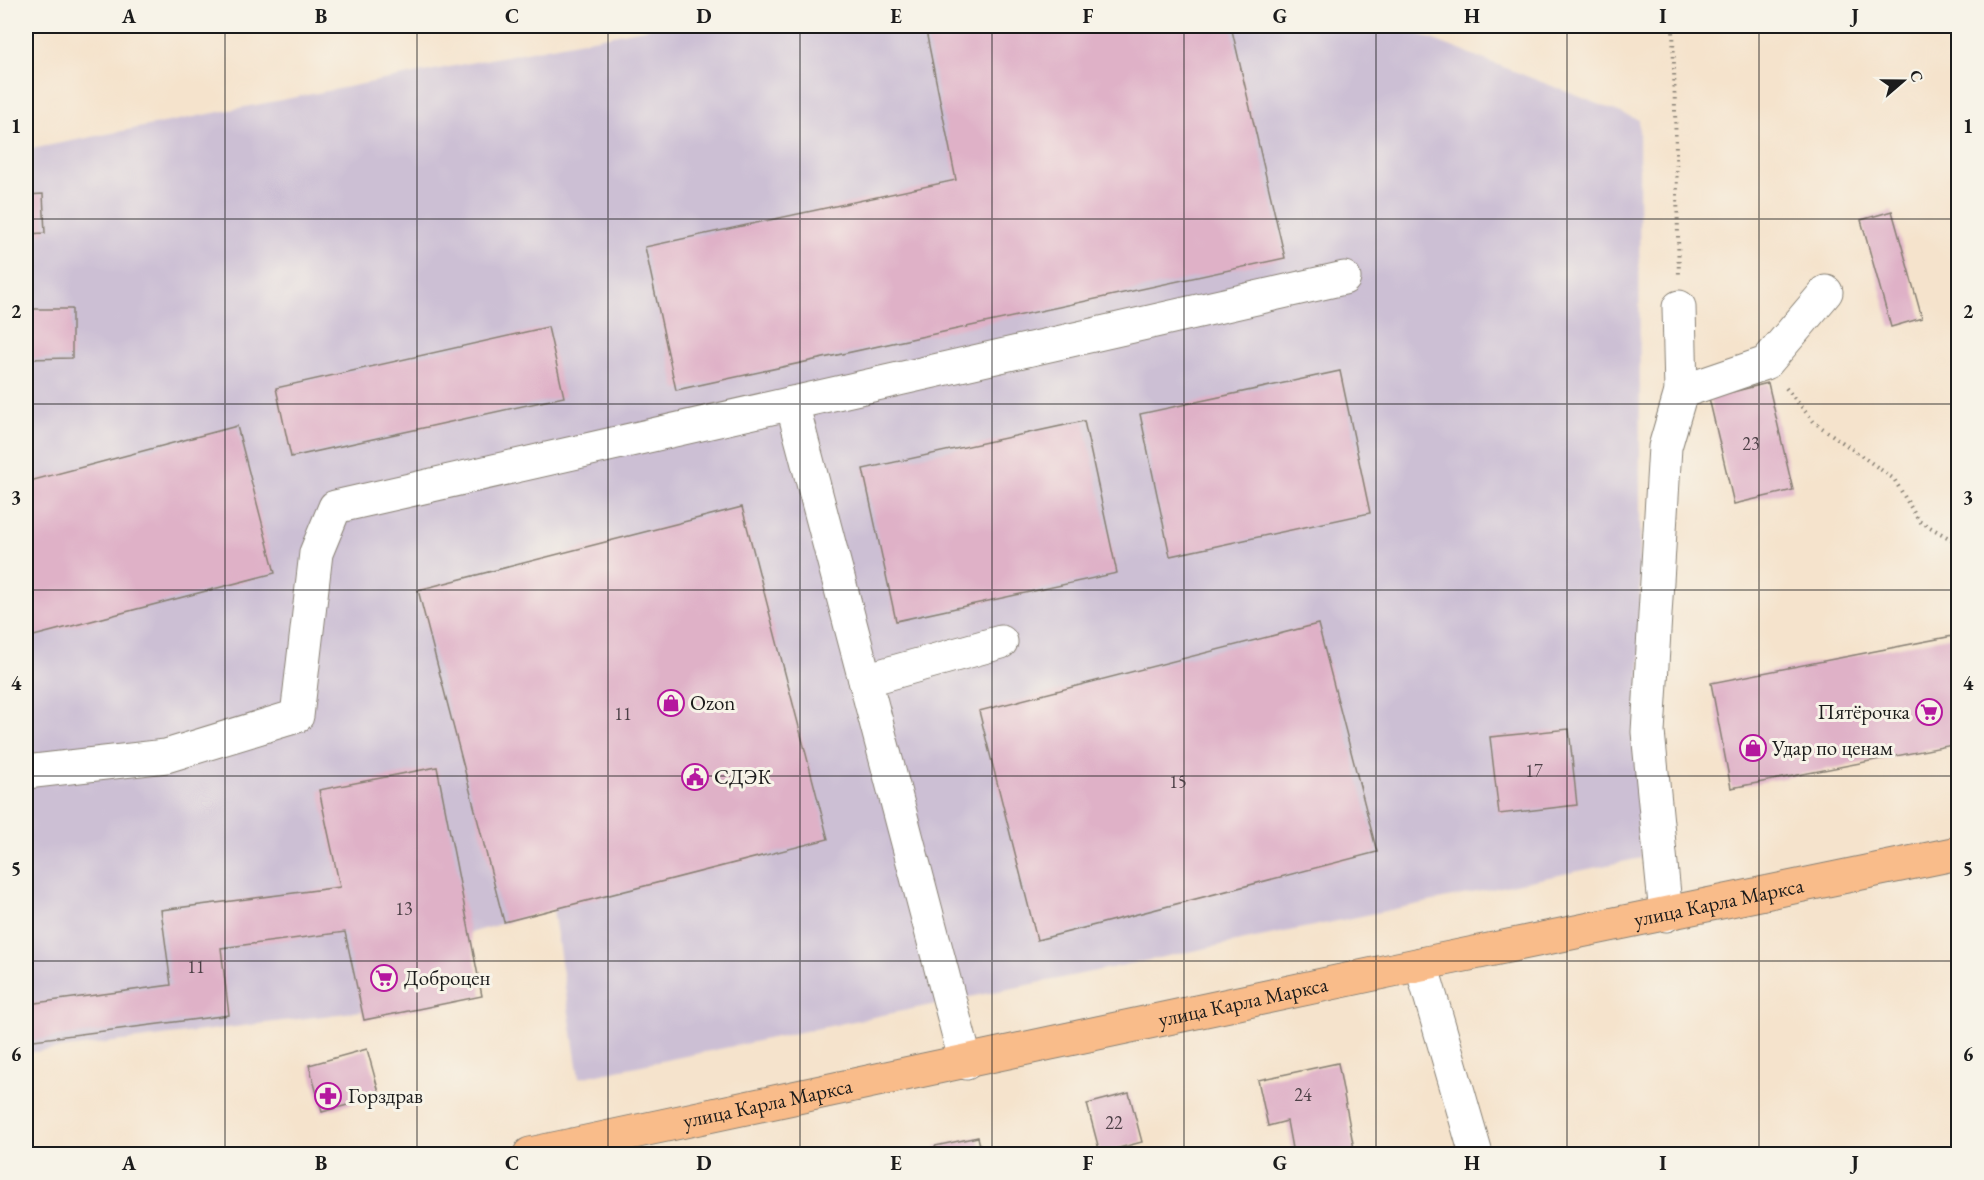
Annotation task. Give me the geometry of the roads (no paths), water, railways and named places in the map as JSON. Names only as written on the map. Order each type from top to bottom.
[{"type":"main road","name":"улица Карла Маркса","points":[[530,1155],[1421,964],[1959,853]]},
{"type":"street","points":[[26,772],[166,756],[297,716],[316,553],[335,507],[1344,278]]},
{"type":"street","points":[[1681,392],[1766,363],[1826,292]]},
{"type":"street","points":[[1666,915],[1648,732],[1665,447],[1681,392],[1679,307]]},
{"type":"street","points":[[792,403],[966,1063]]},
{"type":"street","points":[[865,680],[1001,642]]},
{"type":"street","points":[[1421,964],[1476,1155]]},
{"type":"place","name":"Ozon","points":[[671,703]]},
{"type":"place","name":"Пятёрочка","points":[[1929,712]]},
{"type":"place","name":"Удар по ценам","points":[[1753,748]]},
{"type":"place","name":"СДЭК","points":[[695,777]]},
{"type":"place","name":"Доброцен","points":[[384,978]]},
{"type":"place","name":"Горздрав","points":[[328,1096]]}]
